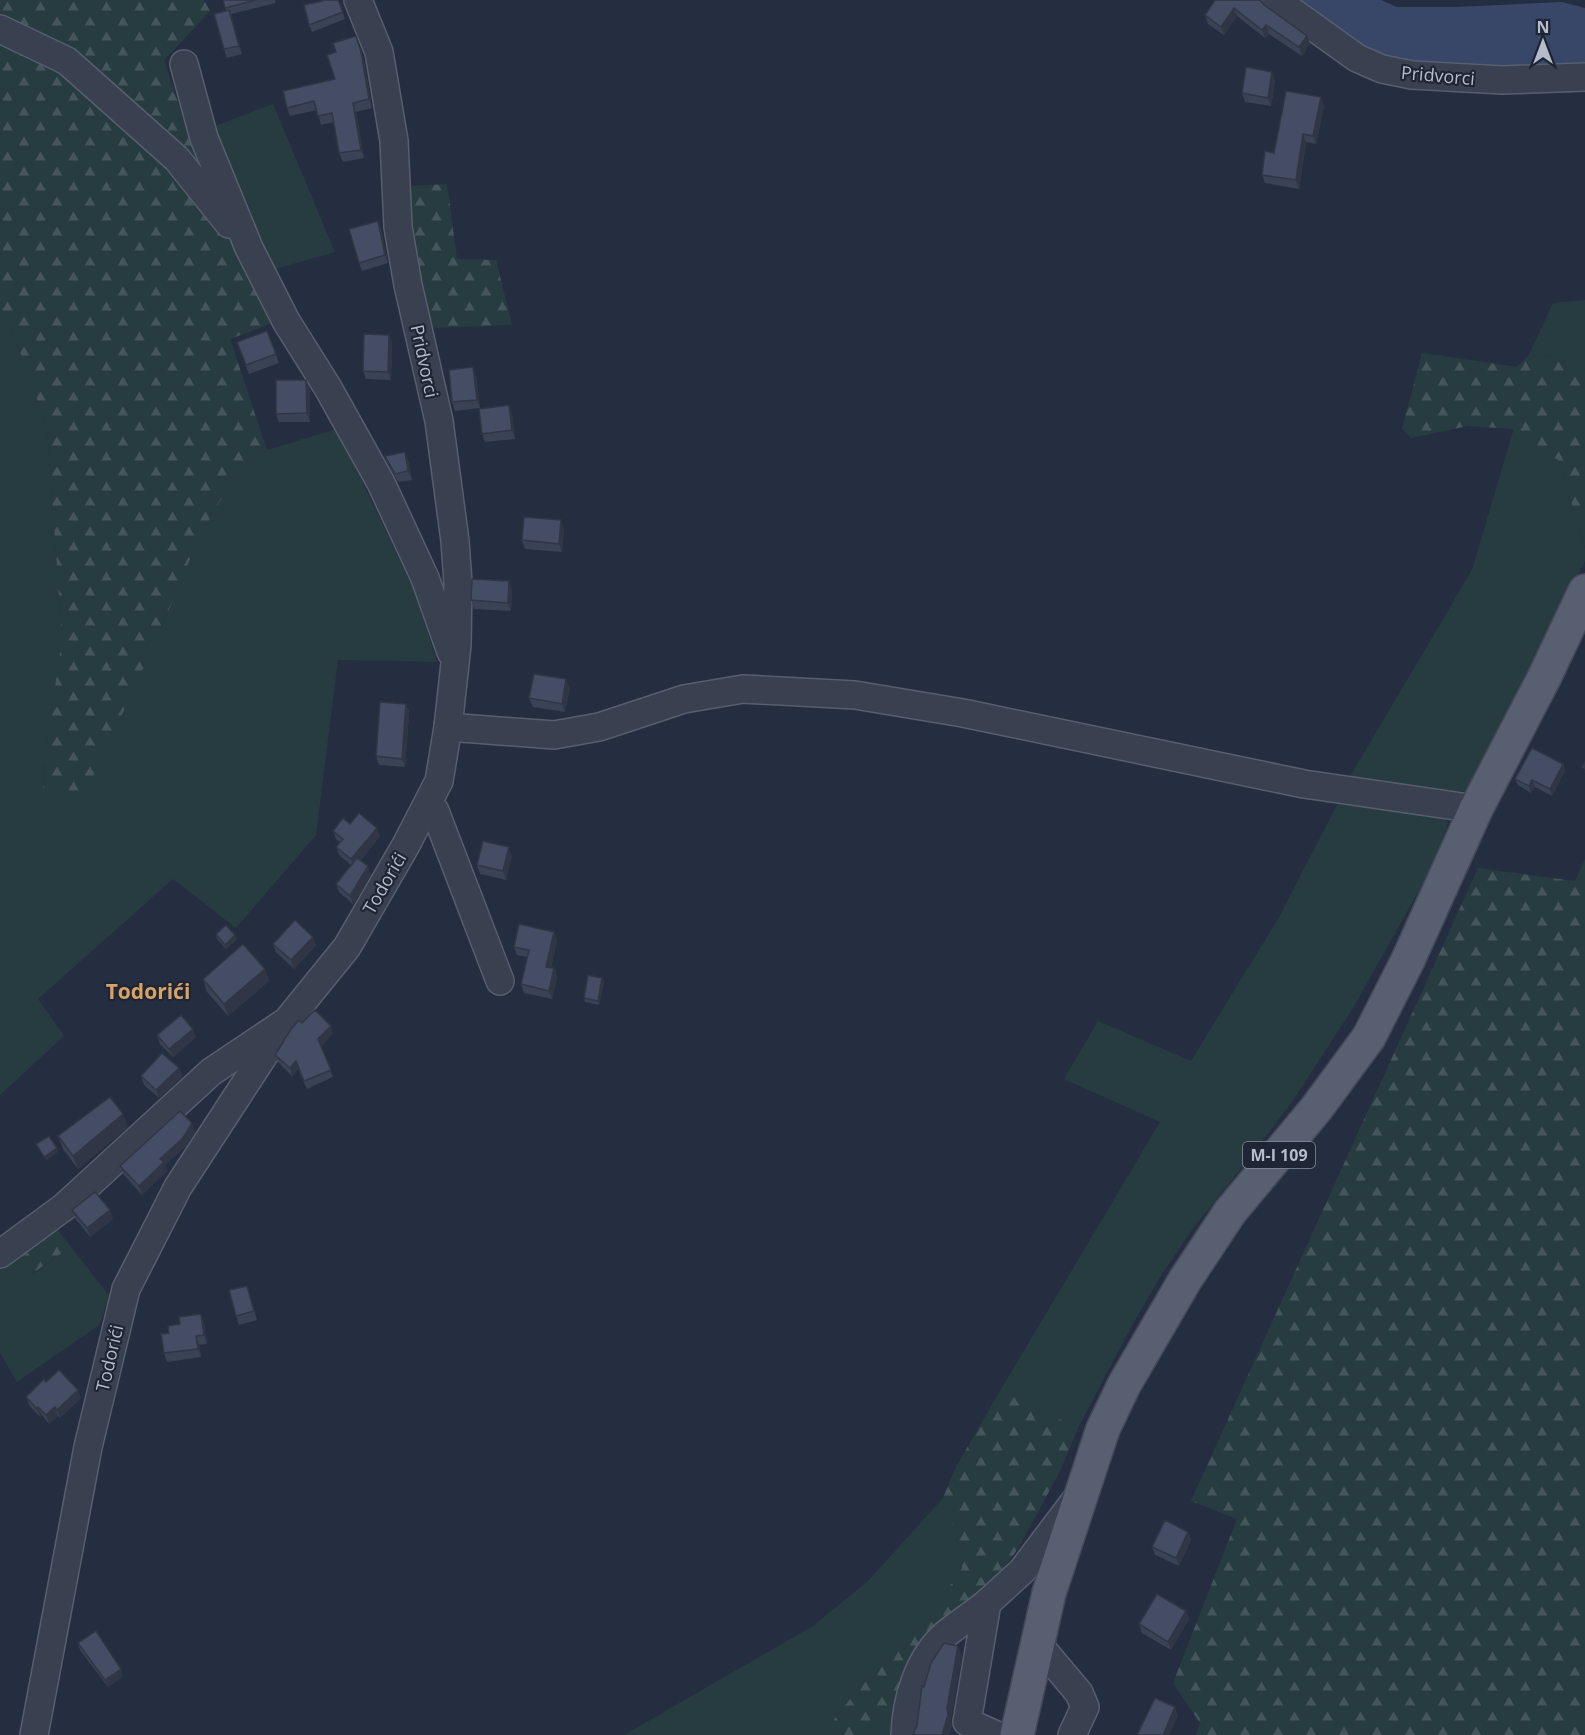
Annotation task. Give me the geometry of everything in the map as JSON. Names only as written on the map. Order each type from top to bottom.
[{"type":"main road","name":"M-I 109","points":[[1017,1735],[1049,1593],[1103,1429],[1124,1385],[1185,1280],[1230,1212],[1285,1148],[1369,1037],[1408,960],[1476,809],[1544,678],[1585,591]]},
{"type":"street","name":"Pridvorci","points":[[358,0],[379,52],[394,141],[398,227],[408,285],[439,421],[455,541],[458,583],[457,645],[448,728]]},
{"type":"street","name":"Pridvorci","points":[[1276,0],[1357,58],[1382,69],[1412,75],[1502,80],[1585,77]]},
{"type":"street","points":[[0,29],[66,61],[84,76],[177,159],[249,248]]},
{"type":"street","points":[[184,64],[204,138],[249,248],[286,321],[328,388],[381,483],[425,578],[455,665]]},
{"type":"street","points":[[448,728],[554,735],[599,727],[684,699],[743,689],[855,695],[963,713],[1304,784],[1476,809]]},
{"type":"street","name":"Todorići","points":[[34,1735],[88,1447],[126,1288],[151,1235],[178,1187],[287,1021],[347,947],[429,803],[439,781],[448,728]]},
{"type":"street","points":[[429,803],[435,811],[500,981]]},
{"type":"street","name":"Todorići","points":[[0,1254],[64,1207],[211,1072],[287,1021]]},
{"type":"street","points":[[905,1735],[910,1696],[926,1658],[945,1635],[987,1604],[1022,1571],[1080,1494]]},
{"type":"street","points":[[987,1604],[971,1707],[964,1728],[996,1735]]},
{"type":"street","points":[[1037,1643],[1078,1693],[1084,1707],[1072,1735]]},
{"type":"green space","points":[[0,0],[204,0],[210,11],[164,60],[189,136],[275,322],[230,339],[267,450],[224,494],[198,540],[159,634],[86,793],[43,788],[46,747],[62,639],[47,428],[8,319],[0,311]]},
{"type":"green space","points":[[273,104],[335,252],[268,271],[189,136]]},
{"type":"green space","points":[[447,184],[457,259],[496,260],[512,325],[429,328],[408,211],[412,186]]},
{"type":"green space","points":[[1585,300],[1585,370],[1556,357],[1529,355],[1553,303]]},
{"type":"green space","points":[[0,311],[8,319],[47,428],[62,639],[46,747],[43,787],[159,634],[198,540],[224,494],[267,450],[337,429],[413,588],[437,662],[338,660],[316,835],[236,928],[173,879],[38,999],[64,1036],[0,1095]]},
{"type":"green space","points":[[1422,353],[1517,367],[1529,355],[1556,357],[1585,370],[1585,548],[1559,461],[1514,429],[1468,426],[1411,438],[1402,429]]},
{"type":"green space","points":[[1514,428],[1559,461],[1585,548],[1585,561],[1466,792],[1348,780],[1472,570]]},
{"type":"green space","points":[[1340,799],[1441,815],[1448,823],[1435,862],[1353,1008],[1292,1102],[1194,1227],[1162,1274],[1078,1428],[1000,1391],[1160,1122],[1064,1079],[1098,1021],[1191,1061],[1278,919]]},
{"type":"green space","points":[[1585,859],[1585,1735],[1196,1735],[1200,1723],[1173,1683],[1237,1519],[1191,1501],[1478,868],[1575,881]]},
{"type":"green space","points":[[54,1225],[71,1247],[30,1275],[15,1254]]},
{"type":"green space","points":[[71,1247],[110,1297],[99,1325],[17,1382],[0,1353],[0,1264],[15,1254],[31,1275]]},
{"type":"green space","points":[[1000,1391],[1078,1428],[1060,1471],[1019,1547],[897,1716],[868,1735],[822,1735],[871,1672],[953,1582],[962,1568],[960,1546],[943,1498],[956,1467]]},
{"type":"green space","points":[[943,1498],[960,1546],[962,1568],[953,1582],[871,1672],[822,1735],[624,1735],[813,1626],[868,1581]]},
{"type":"green space","points":[[897,1716],[895,1735],[868,1735]]},
{"type":"water","points":[[1282,0],[1381,0],[1397,7],[1562,2],[1585,8],[1585,72],[1372,60]]},
{"type":"building","points":[[223,0],[256,0],[225,8]]},
{"type":"building","points":[[321,0],[338,0],[343,12],[309,25],[304,5]]},
{"type":"building","points":[[1215,0],[1260,0],[1307,36],[1299,47],[1266,25],[1262,30],[1234,8],[1221,27],[1205,15]]},
{"type":"building","points":[[229,10],[239,46],[224,49],[214,14]]},
{"type":"building","points":[[356,36],[369,99],[353,103],[361,150],[339,153],[332,113],[318,116],[314,101],[287,108],[283,91],[335,79],[327,55],[336,52],[333,43]]},
{"type":"building","points":[[1246,67],[1272,72],[1268,98],[1242,93]]},
{"type":"building","points":[[1286,91],[1321,97],[1313,136],[1303,134],[1296,180],[1262,175],[1265,151],[1274,153]]},
{"type":"building","points":[[378,221],[385,255],[359,263],[349,229]]},
{"type":"building","points":[[267,331],[276,354],[246,365],[237,342]]},
{"type":"building","points":[[364,334],[389,335],[388,372],[363,371]]},
{"type":"building","points":[[473,367],[477,400],[452,402],[449,370]]},
{"type":"building","points":[[276,380],[306,380],[307,413],[276,414]]},
{"type":"building","points":[[509,405],[512,430],[482,434],[479,409]]},
{"type":"building","points":[[405,452],[408,471],[395,474],[385,456]]},
{"type":"building","points":[[524,517],[561,520],[559,544],[522,540]]},
{"type":"building","points":[[472,579],[509,581],[508,603],[471,600]]},
{"type":"building","points":[[534,674],[566,679],[562,704],[529,698]]},
{"type":"building","points":[[380,702],[406,704],[402,759],[376,756]]},
{"type":"building","points":[[1532,748],[1563,764],[1550,789],[1532,780],[1529,786],[1515,779]]},
{"type":"building","points":[[359,813],[377,828],[351,859],[336,847],[343,839],[333,831],[343,818],[350,824]]},
{"type":"building","points":[[483,841],[509,847],[503,871],[477,865]]},
{"type":"building","points":[[357,858],[368,866],[350,896],[336,884]]},
{"type":"building","points":[[295,920],[313,937],[291,960],[273,944]]},
{"type":"building","points":[[519,924],[554,932],[546,967],[554,968],[549,991],[521,984],[529,950],[514,947]]},
{"type":"building","points":[[226,925],[235,935],[225,945],[216,934]]},
{"type":"building","points":[[243,944],[265,969],[224,1004],[203,979]]},
{"type":"building","points":[[588,975],[602,978],[598,1001],[584,998]]},
{"type":"building","points":[[315,1010],[331,1026],[318,1039],[331,1070],[304,1081],[296,1061],[290,1068],[275,1055],[299,1020],[302,1023]]},
{"type":"building","points":[[181,1015],[193,1029],[169,1049],[157,1035]]},
{"type":"building","points":[[162,1053],[179,1068],[156,1090],[141,1076]]},
{"type":"building","points":[[110,1097],[123,1114],[73,1156],[58,1136]]},
{"type":"building","points":[[180,1111],[192,1123],[183,1138],[160,1159],[164,1162],[139,1186],[120,1166]]},
{"type":"building","points":[[49,1136],[57,1148],[44,1157],[36,1144]]},
{"type":"building","points":[[95,1192],[110,1210],[87,1228],[72,1210]]},
{"type":"building","points":[[247,1286],[254,1311],[236,1316],[229,1290]]},
{"type":"building","points":[[201,1314],[204,1335],[196,1336],[198,1349],[164,1353],[161,1334],[169,1333],[168,1326],[180,1324],[179,1317]]},
{"type":"building","points":[[59,1370],[78,1390],[57,1410],[55,1407],[46,1415],[26,1397],[44,1379],[46,1382]]},
{"type":"building","points":[[1165,1520],[1188,1532],[1176,1558],[1152,1547]]},
{"type":"building","points":[[1157,1594],[1186,1611],[1168,1642],[1139,1624]]},
{"type":"building","points":[[96,1631],[121,1669],[105,1680],[78,1643]]},
{"type":"building","points":[[944,1643],[958,1646],[947,1708],[948,1715],[942,1735],[913,1734],[917,1725],[922,1686],[924,1687],[931,1663]]},
{"type":"building","points":[[1155,1698],[1175,1707],[1163,1735],[1137,1735]]},
{"type":"district","name":"Todorići","points":[[148,991]]}]
